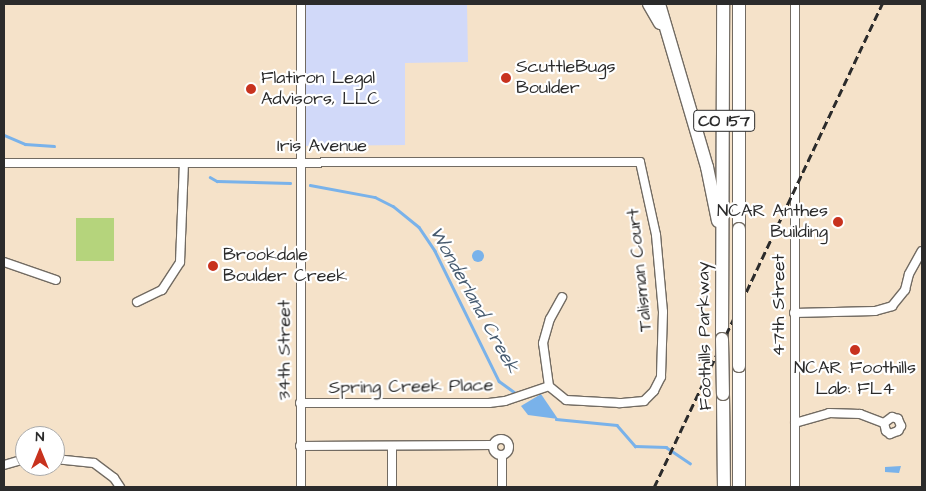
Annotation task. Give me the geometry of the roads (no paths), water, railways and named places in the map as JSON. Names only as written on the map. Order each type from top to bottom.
[{"type":"highway","points":[[649,4],[669,40]]},
{"type":"highway","points":[[659,4],[706,162],[722,238]]},
{"type":"highway","name":"Foothills Parkway","points":[[723,4],[722,264],[724,487]]},
{"type":"highway","name":"Foothills Parkway","points":[[739,4],[739,487]]},
{"type":"street","name":"34th Street","points":[[301,4],[301,487]]},
{"type":"street","name":"47th Street","points":[[795,4],[795,487]]},
{"type":"street","name":"Iris Avenue","points":[[4,163],[300,161],[640,162]]},
{"type":"street","name":"Talisman Court","points":[[548,386],[566,400],[619,404],[644,401],[654,391],[661,377],[663,312],[656,236],[640,162]]},
{"type":"street","points":[[138,302],[162,290],[180,262],[184,163]]},
{"type":"street","points":[[794,313],[875,311],[892,306],[905,290],[909,274],[922,251]]},
{"type":"street","points":[[4,262],[56,280]]},
{"type":"street","points":[[548,386],[543,343],[550,319],[562,298]]},
{"type":"street","name":"Spring Creek Place","points":[[300,403],[488,403],[505,401],[548,386]]},
{"type":"street","points":[[795,423],[829,414],[860,414],[884,423]]},
{"type":"street","points":[[499,438],[507,440],[509,451],[502,455],[494,452],[493,445],[499,438]]},
{"type":"street","points":[[300,446],[493,445]]},
{"type":"street","points":[[392,446],[392,487]]},
{"type":"street","points":[[502,455],[502,487]]},
{"type":"street","points":[[65,459],[78,459],[94,463],[114,478],[120,487]]},
{"type":"water","points":[[476,250],[480,250],[484,256],[480,262],[476,262],[472,258],[472,254]]},
{"type":"water","points":[[541,394],[558,419],[528,415],[521,406]]},
{"type":"water","points":[[901,466],[899,473],[885,472],[885,467]]},
{"type":"waterway","name":"Wonderland Creek","points":[[4,135],[25,144],[54,146]]},
{"type":"waterway","name":"Wonderland Creek","points":[[210,177],[217,181],[290,183]]},
{"type":"waterway","name":"Wonderland Creek","points":[[310,185],[375,197],[393,206],[419,227],[435,251],[499,381],[517,394]]},
{"type":"waterway","name":"Wonderland Creek","points":[[556,419],[617,425],[635,446],[666,447],[690,463]]},
{"type":"railway","points":[[654,487],[882,4]]},
{"type":"place","name":"ScuttleBugs Boulder","points":[[506,78]]},
{"type":"place","name":"Flatiron Legal Advisors, LLC","points":[[251,89]]},
{"type":"place","name":"NCAR Anthes Building","points":[[838,222]]},
{"type":"place","name":"Brookdale Boulder Creek","points":[[213,266]]},
{"type":"place","name":"NCAR Foothills Lab: FL4","points":[[855,350]]}]
